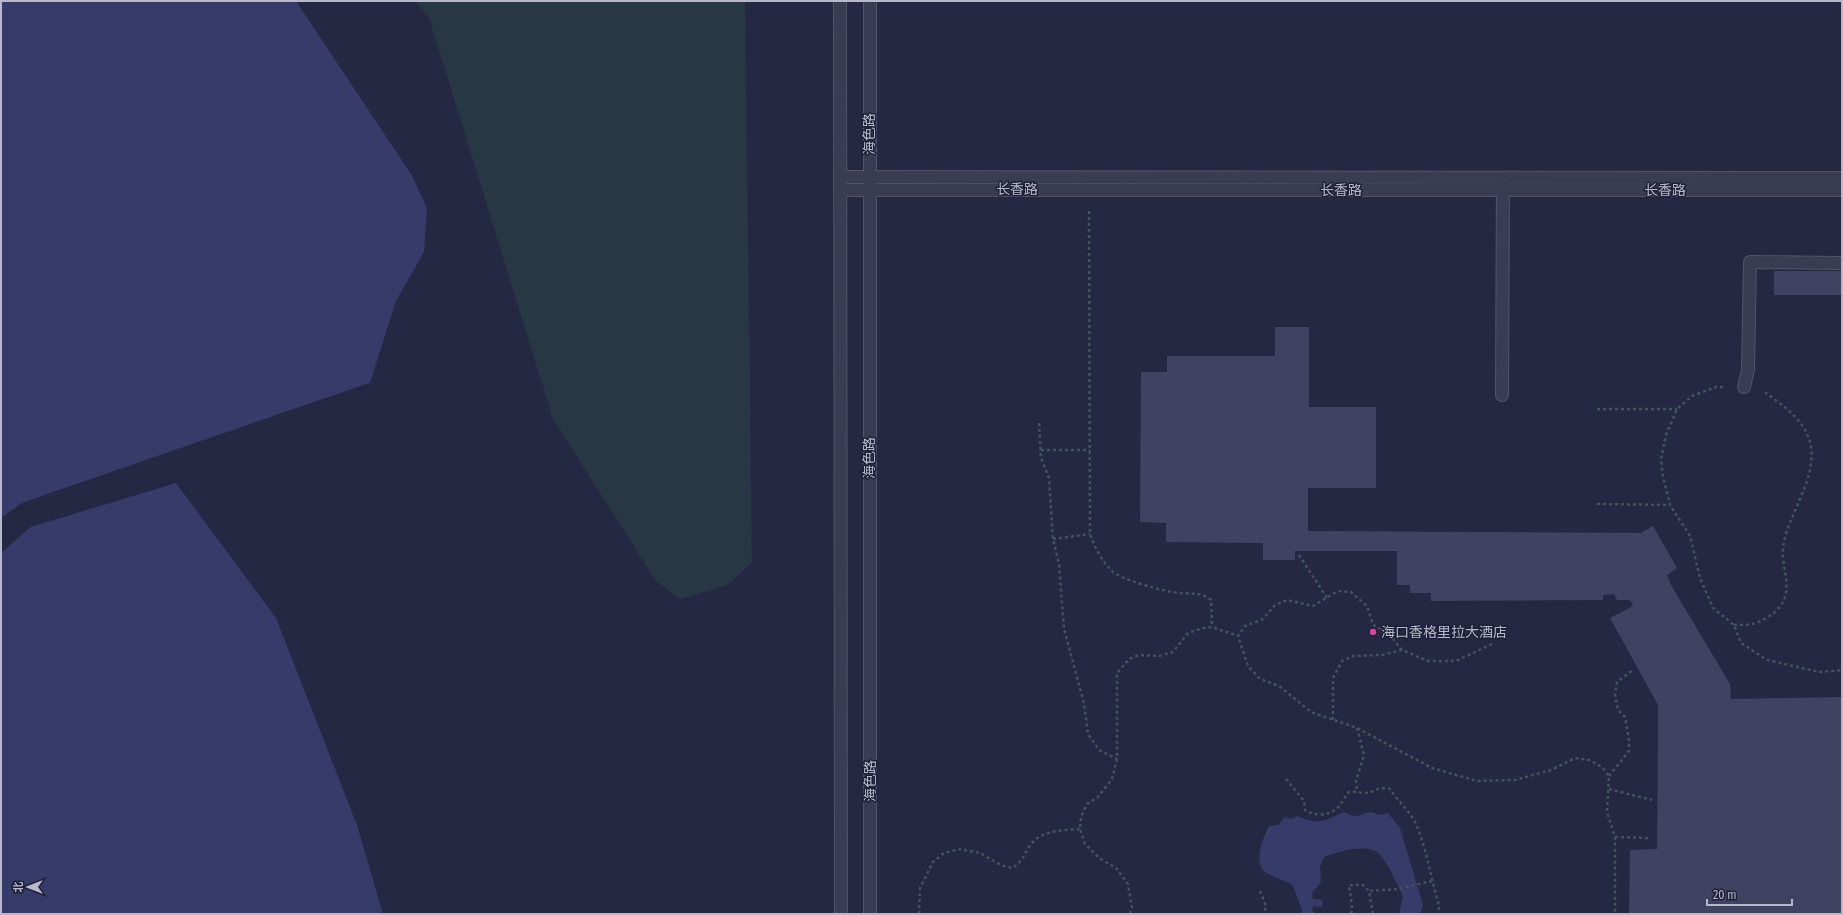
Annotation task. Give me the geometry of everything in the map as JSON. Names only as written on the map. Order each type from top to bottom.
[{"type":"street","name":"海色路","points":[[840,1],[840,914]]},
{"type":"street","name":"海色路","points":[[870,1],[870,914]]},
{"type":"street","name":"长香路","points":[[840,177],[1842,178]]},
{"type":"street","points":[[1502,395],[1503,178]]},
{"type":"street","name":"长香路","points":[[840,190],[1842,190]]},
{"type":"street","points":[[1744,387],[1748,370],[1750,262],[1842,263]]},
{"type":"path","points":[[1089,189],[1090,534],[1097,552],[1113,572],[1147,587],[1177,593],[1205,595],[1211,600],[1212,627]]},
{"type":"path","points":[[1734,625],[1753,624],[1778,610],[1786,596],[1788,580],[1784,548],[1810,470],[1810,442],[1801,424],[1784,406],[1762,390],[1744,387],[1716,388],[1692,396],[1677,409],[1666,435],[1661,459],[1663,477],[1670,505],[1690,536],[1700,578],[1713,608],[1734,625],[1741,643],[1767,660],[1819,672],[1842,670]]},
{"type":"path","points":[[1597,409],[1677,409]]},
{"type":"path","points":[[1039,423],[1041,458],[1050,478],[1053,539],[1059,564],[1064,629],[1084,703],[1088,734],[1099,750],[1117,759]]},
{"type":"path","points":[[1040,450],[1090,450]]},
{"type":"path","points":[[1597,504],[1670,505]]},
{"type":"path","points":[[1053,539],[1090,534]]},
{"type":"path","points":[[1299,555],[1327,598]]},
{"type":"path","points":[[1238,636],[1245,626],[1263,619],[1275,605],[1287,600],[1313,606],[1338,591],[1351,592],[1367,606],[1373,625],[1388,633],[1402,650],[1428,661],[1456,661],[1492,644]]},
{"type":"path","points":[[1130,914],[1132,908],[1128,884],[1116,868],[1099,858],[1085,844],[1080,829],[1080,817],[1087,804],[1098,797],[1112,779],[1117,759],[1117,673],[1128,659],[1139,655],[1159,656],[1173,652],[1188,633],[1200,629],[1212,627],[1238,636]]},
{"type":"path","points":[[1238,636],[1248,666],[1260,679],[1279,686],[1311,712],[1357,728],[1432,768],[1477,781],[1515,780],[1551,770],[1575,758],[1589,760],[1602,767],[1609,776],[1607,812],[1615,837],[1615,914]]},
{"type":"path","points":[[1333,720],[1333,678],[1342,661],[1353,656],[1382,655],[1402,650]]},
{"type":"path","points":[[1609,776],[1629,751],[1629,740],[1625,717],[1618,710],[1615,695],[1617,682],[1633,670]]},
{"type":"path","points":[[1357,728],[1364,755],[1356,781],[1357,791]]},
{"type":"path","points":[[1286,779],[1304,800],[1305,810],[1312,815],[1325,815],[1339,807],[1349,792],[1357,791],[1366,793],[1379,787],[1390,789],[1397,800],[1416,822],[1439,905],[1438,914]]},
{"type":"path","points":[[1609,789],[1652,800]]},
{"type":"path","points":[[919,914],[920,888],[933,862],[944,853],[962,849],[980,852],[1002,865],[1012,868],[1020,864],[1034,841],[1053,831],[1080,829]]},
{"type":"path","points":[[1615,837],[1648,838]]},
{"type":"path","points":[[1369,891],[1397,889],[1432,881]]},
{"type":"path","points":[[1350,914],[1352,906],[1349,885],[1363,885],[1369,891],[1373,914]]},
{"type":"path","points":[[1260,891],[1266,906],[1264,914]]},
{"type":"shaded area","points":[[415,1],[745,1],[752,562],[728,585],[680,599],[656,581],[553,419],[429,18]]},
{"type":"water","points":[[1,1],[296,1],[411,174],[427,208],[424,252],[396,301],[370,383],[22,503],[1,518]]},
{"type":"water","points":[[176,483],[276,618],[357,825],[383,914],[1,914],[1,553],[30,527]]},
{"type":"water","points":[[1344,812],[1352,816],[1358,816],[1371,812],[1380,815],[1388,813],[1400,828],[1423,905],[1420,914],[1399,914],[1403,896],[1384,859],[1375,851],[1369,849],[1353,849],[1324,857],[1320,867],[1321,882],[1312,893],[1313,899],[1323,900],[1322,907],[1313,906],[1312,911],[1317,914],[1301,914],[1302,910],[1292,884],[1267,874],[1261,867],[1259,856],[1260,849],[1269,826],[1278,825],[1285,817],[1291,819],[1297,816],[1311,821],[1321,821]]},
{"type":"pier","points":[[372,382],[370,385],[23,504],[1,520],[1,518],[22,503]]},
{"type":"pier","points":[[176,481],[178,482],[30,527],[1,553],[1,550],[29,525]]},
{"type":"building","points":[[1774,271],[1842,271],[1842,295],[1774,295]]},
{"type":"building","points":[[1275,327],[1309,327],[1309,407],[1376,407],[1376,488],[1308,488],[1308,531],[1641,533],[1653,526],[1677,568],[1667,575],[1671,585],[1730,684],[1731,699],[1842,697],[1842,914],[1629,914],[1630,850],[1657,849],[1658,736],[1658,705],[1610,618],[1633,606],[1630,600],[1617,600],[1614,594],[1603,595],[1603,600],[1431,601],[1431,593],[1410,593],[1410,585],[1397,585],[1397,551],[1295,551],[1295,560],[1263,560],[1263,543],[1166,542],[1166,523],[1140,522],[1141,372],[1167,372],[1167,356],[1275,356]]},
{"type":"place","name":"海口香格里拉大酒店","points":[[1373,632]]}]
